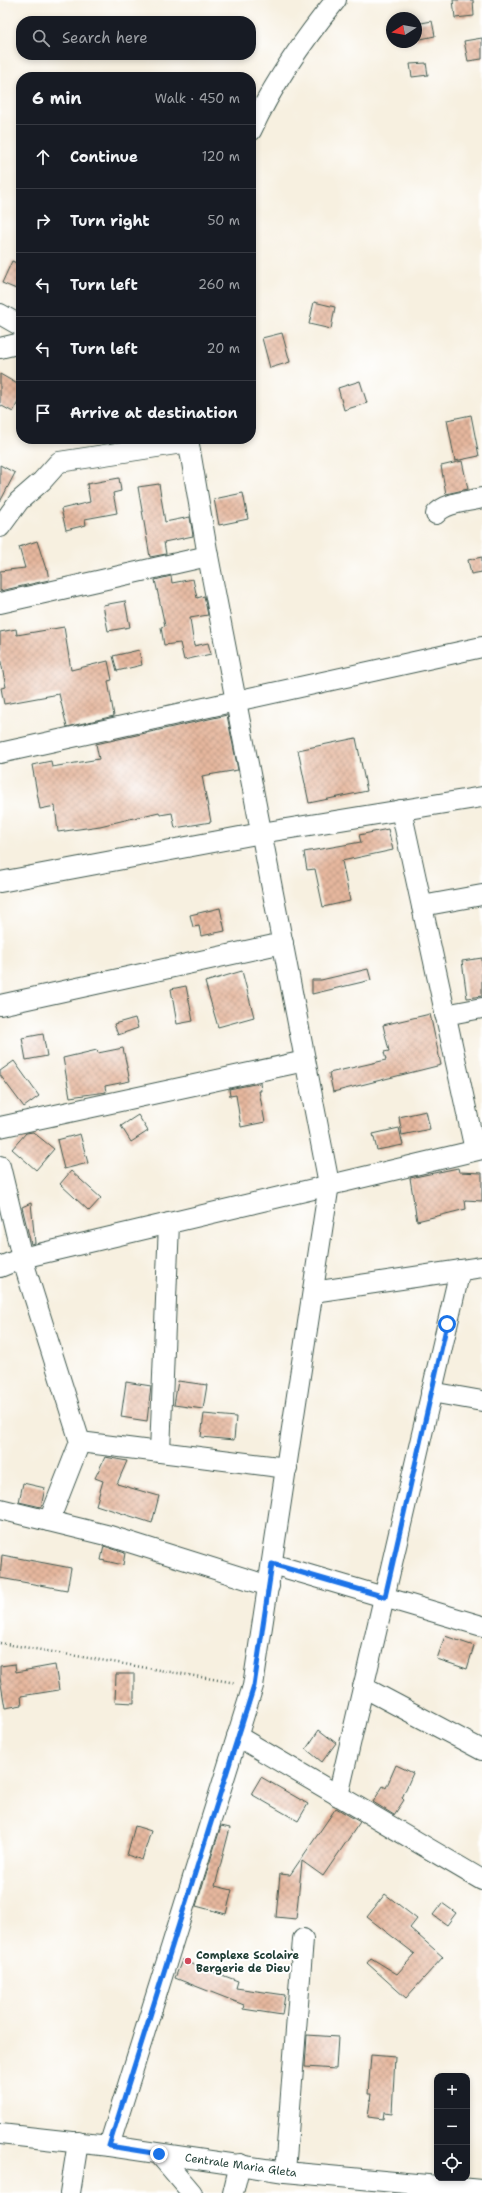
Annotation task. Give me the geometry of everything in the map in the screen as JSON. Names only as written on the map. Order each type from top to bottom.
[{"type":"street","points":[[256,120],[262,107],[322,17],[336,0]]},
{"type":"street","points":[[0,314],[16,323]]},
{"type":"street","points":[[0,348],[16,345]]},
{"type":"street","points":[[0,527],[19,501],[42,481],[60,462],[170,444]]},
{"type":"street","points":[[109,2146],[254,1686],[329,1184],[208,556],[189,444]]},
{"type":"street","points":[[436,514],[441,508],[449,505],[482,498]]},
{"type":"street","points":[[0,602],[208,556]]},
{"type":"street","points":[[0,753],[482,647]]},
{"type":"street","points":[[0,882],[261,833],[482,797]]},
{"type":"street","points":[[0,1267],[22,1258],[478,1149],[445,1015],[401,810]]},
{"type":"street","points":[[422,906],[482,895]]},
{"type":"street","points":[[0,1005],[282,943]]},
{"type":"street","points":[[445,1015],[482,1008]]},
{"type":"street","points":[[0,1127],[305,1061]]},
{"type":"street","points":[[0,1166],[22,1258],[80,1442],[49,1521]]},
{"type":"street","points":[[160,1452],[169,1223]]},
{"type":"street","points":[[313,1292],[482,1267]]},
{"type":"street","points":[[338,1796],[460,1270]]},
{"type":"street","points":[[307,1333],[338,1288]]},
{"type":"street","points":[[431,1392],[482,1401]]},
{"type":"street","points":[[80,1442],[287,1468]]},
{"type":"street","points":[[0,1510],[110,1536],[269,1586]]},
{"type":"street","points":[[272,1564],[482,1626]]},
{"type":"street","points":[[364,1687],[482,1750]]},
{"type":"street","points":[[237,1736],[482,1880]]},
{"type":"street","points":[[285,2172],[303,1939]]},
{"type":"street","name":"Centrale Maria Gleta","points":[[0,2134],[109,2146],[240,2164],[386,2187],[482,2190]]},
{"type":"street","points":[[70,2193],[78,2142]]},
{"type":"street","points":[[159,2154],[192,2193]]},
{"type":"street","points":[[233,2193],[240,2164]]},
{"type":"path","points":[[0,1643],[254,1686]]},
{"type":"building","points":[[453,0],[473,0],[474,16],[455,18]]},
{"type":"building","points":[[432,21],[435,36],[422,39],[422,23]]},
{"type":"building","points":[[482,38],[482,59],[468,61],[464,41]]},
{"type":"building","points":[[426,63],[428,75],[412,77],[410,64]]},
{"type":"building","points":[[12,261],[16,263],[16,289],[2,283]]},
{"type":"building","points":[[314,302],[335,307],[331,329],[309,324]]},
{"type":"building","points":[[282,333],[290,362],[270,368],[262,338]]},
{"type":"building","points":[[0,374],[16,383],[16,406],[13,412],[0,405]]},
{"type":"building","points":[[360,381],[367,403],[344,410],[338,388]]},
{"type":"building","points":[[471,415],[479,456],[455,461],[447,420]]},
{"type":"building","points":[[462,461],[468,489],[446,494],[441,466]]},
{"type":"building","points":[[0,465],[15,473],[0,502]]},
{"type":"building","points":[[119,478],[121,491],[113,493],[117,513],[85,519],[86,525],[66,530],[61,509],[90,502],[87,484]]},
{"type":"building","points":[[159,484],[165,522],[190,517],[193,536],[164,542],[166,554],[150,557],[138,487]]},
{"type":"building","points":[[243,493],[248,519],[219,525],[214,499]]},
{"type":"building","points":[[37,541],[47,569],[49,580],[0,591],[0,571],[25,568],[19,547]]},
{"type":"building","points":[[482,557],[482,572],[471,574],[468,560]]},
{"type":"building","points":[[171,576],[172,583],[193,579],[197,598],[204,596],[208,615],[190,618],[194,646],[208,643],[211,654],[184,660],[180,643],[164,645],[161,627],[165,626],[155,580]]},
{"type":"building","points":[[125,601],[130,627],[108,631],[103,605]]},
{"type":"building","points":[[64,627],[71,670],[108,661],[112,680],[108,681],[114,716],[67,727],[59,694],[4,704],[1,688],[6,687],[0,657],[0,632],[16,629],[17,635]]},
{"type":"building","points":[[139,650],[142,665],[117,671],[113,656]]},
{"type":"building","points":[[227,715],[238,770],[202,776],[211,822],[175,828],[172,813],[160,815],[159,812],[100,826],[58,832],[55,806],[40,809],[32,765],[51,761],[52,767],[99,759],[96,744]]},
{"type":"building","points":[[356,738],[367,791],[309,803],[298,750]]},
{"type":"building","points":[[388,829],[393,850],[342,861],[350,901],[323,907],[315,869],[307,870],[304,852],[361,842],[359,835]]},
{"type":"building","points":[[220,908],[225,931],[201,936],[199,926],[193,927],[190,915]]},
{"type":"building","points":[[482,958],[482,996],[467,998],[462,961]]},
{"type":"building","points":[[368,969],[371,980],[312,994],[312,980],[321,980]]},
{"type":"building","points":[[242,971],[254,1017],[218,1027],[205,982]]},
{"type":"building","points":[[186,986],[193,1021],[177,1024],[171,989]]},
{"type":"building","points":[[430,1014],[441,1065],[333,1092],[329,1073],[386,1060],[384,1052],[389,1051],[383,1025]]},
{"type":"building","points":[[135,1018],[138,1028],[118,1035],[114,1024]]},
{"type":"building","points":[[43,1034],[47,1056],[26,1060],[22,1038]]},
{"type":"building","points":[[123,1048],[130,1081],[105,1086],[106,1092],[70,1097],[63,1058],[97,1050],[98,1053]]},
{"type":"building","points":[[14,1061],[39,1096],[24,1107],[0,1075],[0,1071]]},
{"type":"building","points":[[260,1083],[261,1091],[259,1091],[265,1122],[241,1127],[236,1095],[230,1096],[229,1089]]},
{"type":"building","points":[[426,1111],[430,1129],[402,1135],[399,1117]]},
{"type":"building","points":[[138,1115],[148,1131],[131,1142],[121,1126]]},
{"type":"building","points":[[399,1128],[403,1145],[377,1150],[373,1134]]},
{"type":"building","points":[[33,1132],[54,1149],[36,1170],[12,1149],[26,1133]]},
{"type":"building","points":[[80,1134],[88,1163],[64,1169],[57,1140]]},
{"type":"building","points":[[458,1168],[459,1172],[482,1173],[482,1201],[465,1200],[466,1209],[417,1221],[410,1178]]},
{"type":"building","points":[[71,1171],[101,1198],[89,1211],[60,1184]]},
{"type":"building","points":[[31,1203],[35,1243],[31,1244],[22,1207]]},
{"type":"building","points":[[178,1381],[207,1385],[203,1409],[174,1405]]},
{"type":"building","points":[[126,1382],[151,1386],[147,1421],[121,1417]]},
{"type":"building","points":[[204,1414],[236,1417],[234,1440],[201,1437]]},
{"type":"building","points":[[105,1457],[127,1461],[117,1484],[159,1496],[152,1523],[96,1505],[103,1481],[95,1478]]},
{"type":"building","points":[[23,1483],[45,1488],[41,1507],[19,1502]]},
{"type":"building","points":[[104,1546],[125,1553],[123,1565],[101,1560]]},
{"type":"building","points":[[2,1555],[71,1568],[67,1590],[0,1578]]},
{"type":"building","points":[[445,1636],[474,1646],[467,1669],[437,1659]]},
{"type":"building","points":[[15,1664],[16,1672],[55,1665],[59,1690],[21,1696],[22,1705],[5,1708],[0,1678],[0,1666]]},
{"type":"building","points":[[116,1674],[134,1674],[134,1703],[115,1702]]},
{"type":"building","points":[[319,1730],[336,1743],[322,1762],[306,1749]]},
{"type":"building","points":[[396,1765],[413,1773],[402,1798],[404,1800],[394,1815],[373,1802],[383,1786],[386,1788]]},
{"type":"building","points":[[261,1777],[308,1804],[298,1821],[251,1794]]},
{"type":"building","points":[[336,1808],[360,1822],[323,1876],[302,1861],[296,1919],[276,1917],[280,1874],[290,1875]]},
{"type":"building","points":[[135,1826],[151,1831],[142,1860],[127,1855]]},
{"type":"building","points":[[221,1826],[230,1828],[215,1886],[232,1890],[226,1914],[196,1906]]},
{"type":"building","points":[[385,1894],[417,1919],[410,1928],[443,1957],[406,1998],[367,1963],[371,1958],[397,1974],[415,1954],[367,1917]]},
{"type":"building","points":[[442,1903],[456,1913],[447,1925],[433,1915]]},
{"type":"building","points":[[182,1960],[238,1981],[236,1988],[285,1995],[282,2015],[243,2009],[244,2005],[175,1978]]},
{"type":"building","points":[[307,2035],[338,2037],[336,2069],[305,2067]]},
{"type":"building","points":[[371,2055],[395,2057],[392,2113],[384,2112],[383,2119],[368,2117],[371,2094],[368,2094]]},
{"type":"place","name":"Complexe Scolaire Bergerie de Dieu","points":[[188,1961]]},
{"type":"route","points":[[159,2154],[109,2146],[229,1761],[254,1686],[272,1564],[385,1597],[447,1324]]}]
